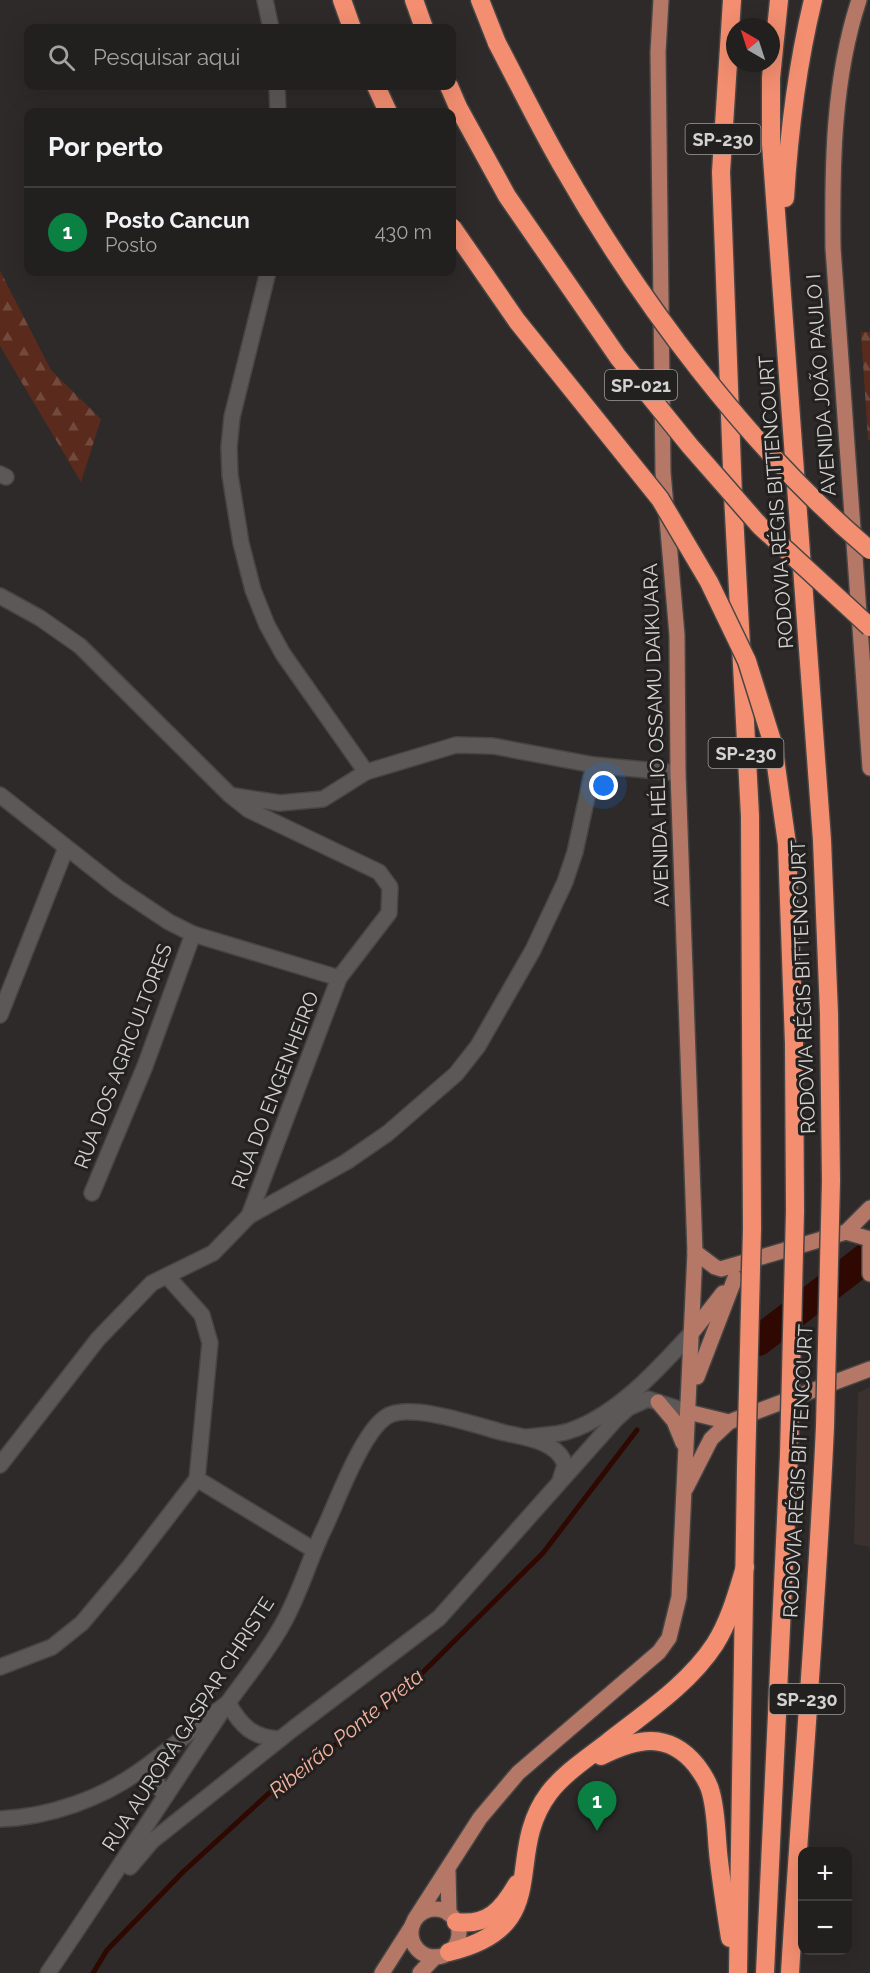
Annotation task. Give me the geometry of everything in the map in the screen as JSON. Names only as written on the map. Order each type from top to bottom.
[{"type":"highway","points":[[342,0],[351,24]]},
{"type":"highway","points":[[414,0],[423,24]]},
{"type":"highway","name":"SP-021","points":[[480,0],[497,43],[561,164],[616,255],[671,332],[758,440],[834,520],[870,550]]},
{"type":"highway","name":"RODOVIA RÉGIS BITTENCOURT","points":[[732,0],[721,172],[733,495],[750,816],[752,1229],[737,1973]]},
{"type":"highway","name":"RODOVIA RÉGIS BITTENCOURT","points":[[779,0],[771,78],[771,144],[822,840],[829,1014],[831,1181],[820,1534],[802,1759],[790,1973]]},
{"type":"highway","points":[[781,263],[790,122],[800,54],[813,0]]},
{"type":"highway","points":[[378,90],[386,108]]},
{"type":"highway","name":"SP-021","points":[[451,90],[507,196],[626,366],[690,446],[760,526],[870,627]]},
{"type":"highway","points":[[456,233],[517,321],[660,499],[709,582],[747,661],[773,744],[787,844],[794,1044],[795,1211],[789,1455],[765,1973]]},
{"type":"highway","points":[[442,1955],[486,1940],[515,1914],[521,1899],[529,1839],[540,1806],[550,1791],[573,1770],[666,1696],[700,1663],[715,1644],[729,1618],[745,1567]]},
{"type":"highway","points":[[573,1770],[625,1745],[658,1741],[681,1750],[702,1772],[711,1790],[716,1817],[718,1859],[737,1973]]},
{"type":"highway","points":[[452,1918],[479,1923],[498,1912],[525,1869]]},
{"type":"main road","name":"AVENIDA HÉLIO OSSAMU DAIKUARA","points":[[382,1973],[448,1872],[480,1818],[518,1773],[644,1667],[669,1638],[679,1597],[684,1446],[694,1330],[695,1252],[678,773],[677,635],[663,472],[658,75],[661,0]]},
{"type":"main road","name":"AVENIDA JOÃO PAULO I","points":[[860,0],[836,116],[832,183],[836,301],[870,768]]},
{"type":"main road","points":[[695,1252],[718,1269],[846,1232],[870,1208]]},
{"type":"main road","points":[[846,1232],[870,1239]]},
{"type":"main road","points":[[870,1247],[870,1273]]},
{"type":"main road","points":[[694,1330],[748,1259]]},
{"type":"main road","points":[[735,1278],[701,1364],[689,1407],[729,1422],[846,1380],[870,1369]]},
{"type":"main road","points":[[846,1380],[870,1359]]},
{"type":"main road","points":[[658,1402],[674,1421],[684,1446]]},
{"type":"main road","name":"AVENIDA HÉLIO OSSAMU DAIKUARA","points":[[682,1497],[711,1439],[729,1422]]},
{"type":"main road","points":[[420,1973],[457,1941],[452,1918],[448,1872]]},
{"type":"main road","points":[[442,1955],[428,1956],[415,1948],[411,1933],[414,1922],[428,1910],[435,1909],[452,1918]]},
{"type":"street","points":[[265,0],[270,24]]},
{"type":"street","points":[[277,90],[278,108]]},
{"type":"street","points":[[267,276],[232,417],[229,447],[230,475],[241,543],[253,590],[267,626],[324,715],[366,772]]},
{"type":"street","points":[[0,596],[40,618],[80,646],[230,795],[279,803],[323,799],[366,772],[456,745],[493,746],[594,765],[678,773]]},
{"type":"street","points":[[0,1465],[98,1339],[152,1283],[213,1253],[249,1216],[310,1183],[388,1132],[456,1074],[478,1046],[533,950],[565,882],[575,852],[594,765]]},
{"type":"street","points":[[0,795],[118,888],[169,922],[193,934],[339,978]]},
{"type":"street","name":"RUA DO ENGENHEIRO","points":[[230,795],[249,810],[370,867],[387,881],[392,895],[389,914],[339,978],[249,1216]]},
{"type":"street","points":[[0,1015],[66,848]]},
{"type":"street","name":"RUA DOS AGRICULTORES","points":[[92,1193],[145,1066],[193,934]]},
{"type":"street","points":[[0,1667],[52,1647],[82,1623],[164,1524],[197,1479],[210,1342],[202,1315],[167,1276]]},
{"type":"street","points":[[525,1437],[567,1432],[590,1422],[633,1389],[694,1330]]},
{"type":"street","points":[[48,1973],[91,1913],[152,1841],[280,1739],[440,1618],[560,1481],[628,1408],[648,1399],[689,1407]]},
{"type":"street","name":"RUA AURORA GASPAR CHRISTE","points":[[91,1913],[228,1702],[282,1626],[314,1550],[364,1444],[376,1425],[387,1415],[409,1410],[525,1437]]},
{"type":"street","points":[[525,1437],[554,1449],[560,1454],[566,1465],[560,1481]]},
{"type":"street","points":[[197,1479],[314,1550]]},
{"type":"street","points":[[0,1820],[63,1809],[140,1771],[198,1723],[228,1702],[245,1728],[264,1738],[280,1739]]},
{"type":"street","points":[[140,1771],[158,1784],[165,1797]]},
{"type":"shaded area","points":[[870,1387],[870,1547],[854,1544],[858,1393]]},
{"type":"green space","points":[[0,271],[51,370],[101,419],[81,482],[0,346]]},
{"type":"green space","points":[[861,332],[870,332],[870,440],[868,440]]},
{"type":"waterway","points":[[758,1341],[870,1255]]},
{"type":"waterway","name":"Ribeirão Ponte Preta","points":[[93,1973],[107,1950],[184,1871],[278,1785],[348,1736],[405,1690],[543,1553],[637,1430]]},
{"type":"place","name":"Posto Cancun","points":[[597,1831]]}]
